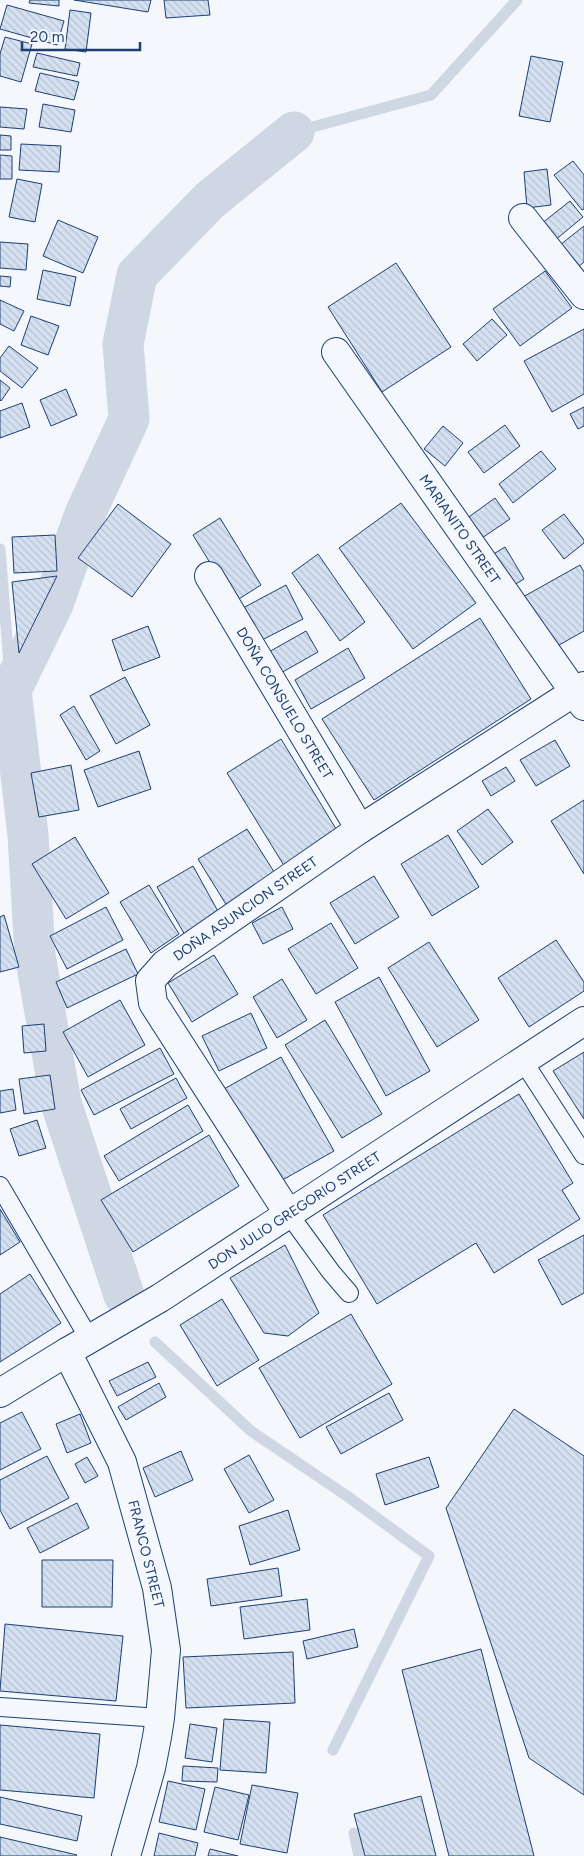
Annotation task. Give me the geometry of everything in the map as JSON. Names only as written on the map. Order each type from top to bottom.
[{"type":"street","points":[[523,218],[584,295]]},
{"type":"street","name":"MARIANITO STREET","points":[[336,352],[581,695]]},
{"type":"street","name":"DOÑA CONSUELO STREET","points":[[209,576],[360,828]]},
{"type":"street","name":"DOÑA ASUNCION STREET","points":[[288,1214],[153,1003],[150,981],[165,964],[360,828],[581,695]]},
{"type":"street","name":"DON JULIO GREGORIO STREET","points":[[0,1393],[160,1298],[584,1021]]},
{"type":"street","name":"FRANCO STREET","points":[[79,1346],[122,1462],[157,1588],[166,1650],[160,1718],[151,1768],[126,1856]]},
{"type":"lane","points":[[523,1061],[584,1155]]},
{"type":"lane","points":[[0,1186],[79,1346]]},
{"type":"lane","points":[[288,1214],[349,1293]]},
{"type":"lane","points":[[0,1707],[160,1718]]},
{"type":"building","points":[[30,0],[59,0],[59,6],[29,3]]},
{"type":"building","points":[[74,0],[151,0],[148,12]]},
{"type":"building","points":[[164,0],[208,0],[210,15],[166,18]]},
{"type":"building","points":[[7,5],[64,21],[57,45],[0,29]]},
{"type":"building","points":[[70,10],[91,13],[86,52],[65,49]]},
{"type":"building","points":[[5,37],[32,44],[21,82],[0,76],[0,54]]},
{"type":"building","points":[[37,53],[80,63],[77,76],[33,67]]},
{"type":"building","points":[[531,56],[563,62],[550,122],[519,116]]},
{"type":"building","points":[[40,73],[79,82],[74,100],[35,91]]},
{"type":"building","points":[[43,104],[75,110],[71,132],[39,127]]},
{"type":"building","points":[[0,107],[27,109],[24,129],[0,127]]},
{"type":"building","points":[[0,135],[11,136],[11,150],[0,150]]},
{"type":"building","points":[[21,144],[61,146],[59,172],[19,170]]},
{"type":"building","points":[[0,155],[12,156],[12,179],[0,179]]},
{"type":"building","points":[[573,161],[584,175],[584,209],[582,210],[554,175]]},
{"type":"building","points":[[547,169],[551,205],[527,208],[524,172]]},
{"type":"building","points":[[17,179],[42,184],[35,222],[9,217]]},
{"type":"building","points":[[570,201],[583,217],[554,241],[541,224]]},
{"type":"building","points":[[58,220],[98,237],[83,273],[43,256]]},
{"type":"building","points":[[584,226],[584,262],[578,267],[560,245]]},
{"type":"building","points":[[0,242],[28,244],[26,270],[0,268]]},
{"type":"building","points":[[396,263],[451,347],[382,392],[328,307]]},
{"type":"building","points":[[43,270],[76,277],[70,306],[37,299]]},
{"type":"building","points":[[545,271],[572,308],[520,346],[493,309]]},
{"type":"building","points":[[0,276],[11,277],[10,287],[0,286]]},
{"type":"building","points":[[0,300],[24,311],[14,331],[0,324]]},
{"type":"building","points":[[31,316],[59,326],[48,355],[21,345]]},
{"type":"building","points":[[492,319],[507,335],[477,361],[463,344]]},
{"type":"building","points":[[584,329],[584,394],[552,412],[524,361]]},
{"type":"building","points":[[9,346],[38,368],[22,388],[0,371],[0,358]]},
{"type":"building","points":[[0,380],[10,388],[1,401],[0,400]]},
{"type":"building","points":[[66,389],[77,415],[51,426],[40,400]]},
{"type":"building","points":[[22,403],[30,427],[0,438],[0,411]]},
{"type":"building","points":[[584,407],[584,426],[578,429],[570,414]]},
{"type":"building","points":[[505,425],[520,446],[484,473],[468,452]]},
{"type":"building","points":[[443,426],[463,443],[445,466],[424,449]]},
{"type":"building","points":[[541,451],[556,469],[513,503],[499,484]]},
{"type":"building","points":[[495,498],[510,519],[479,540],[466,519]]},
{"type":"building","points":[[401,503],[476,603],[413,649],[339,548]]},
{"type":"building","points":[[118,504],[171,544],[132,597],[78,558]]},
{"type":"building","points":[[564,514],[584,540],[584,543],[564,559],[542,530]]},
{"type":"building","points":[[220,518],[261,585],[234,602],[193,535]]},
{"type":"building","points":[[55,535],[57,571],[14,573],[12,537]]},
{"type":"building","points":[[505,547],[524,579],[506,590],[487,558]]},
{"type":"building","points":[[318,554],[365,622],[340,641],[292,573]]},
{"type":"building","points":[[580,565],[584,572],[584,631],[552,649],[523,597]]},
{"type":"building","points":[[57,576],[19,653],[12,582]]},
{"type":"building","points":[[286,585],[303,619],[260,641],[243,608]]},
{"type":"building","points":[[480,618],[531,699],[374,800],[322,719]]},
{"type":"building","points":[[148,626],[160,657],[123,671],[112,640]]},
{"type":"building","points":[[306,631],[318,652],[279,674],[267,653]]},
{"type":"building","points":[[348,648],[365,678],[311,709],[295,680]]},
{"type":"building","points":[[125,677],[150,725],[116,744],[90,696]]},
{"type":"building","points":[[74,706],[100,751],[86,760],[60,715]]},
{"type":"building","points":[[281,739],[341,837],[288,872],[227,773]]},
{"type":"building","points":[[555,740],[570,766],[536,786],[520,760]]},
{"type":"building","points":[[139,751],[151,789],[98,807],[84,770]]},
{"type":"building","points":[[71,765],[79,810],[39,817],[31,773]]},
{"type":"building","points":[[506,767],[515,781],[491,796],[482,781]]},
{"type":"building","points":[[584,800],[584,874],[551,821]]},
{"type":"building","points":[[488,809],[513,842],[482,865],[457,831]]},
{"type":"building","points":[[247,829],[276,875],[227,906],[198,859]]},
{"type":"building","points":[[448,835],[479,887],[432,916],[401,864]]},
{"type":"building","points":[[75,837],[109,893],[66,919],[32,864]]},
{"type":"building","points":[[193,866],[220,915],[185,935],[157,887]]},
{"type":"building","points":[[374,876],[399,917],[355,944],[330,903]]},
{"type":"building","points":[[149,885],[179,934],[151,953],[120,902]]},
{"type":"building","points":[[106,907],[123,940],[67,969],[50,936]]},
{"type":"building","points":[[282,907],[293,929],[263,944],[252,923]]},
{"type":"building","points":[[4,915],[19,967],[0,972],[0,917]]},
{"type":"building","points":[[331,923],[358,968],[316,994],[288,949]]},
{"type":"building","points":[[556,940],[584,982],[584,991],[529,1027],[498,978]]},
{"type":"building","points":[[429,942],[479,1020],[437,1047],[388,968]]},
{"type":"building","points":[[126,949],[138,974],[67,1008],[56,982]]},
{"type":"building","points":[[214,955],[238,994],[192,1022],[168,983]]},
{"type":"building","points":[[379,977],[430,1071],[386,1096],[335,1002]]},
{"type":"building","points":[[282,979],[307,1020],[277,1038],[253,997]]},
{"type":"building","points":[[120,1000],[145,1045],[88,1077],[63,1032]]},
{"type":"building","points":[[251,1013],[267,1048],[219,1071],[202,1036]]},
{"type":"building","points":[[325,1020],[382,1114],[342,1138],[285,1045]]},
{"type":"building","points":[[44,1024],[46,1051],[24,1053],[22,1026]]},
{"type":"building","points":[[160,1048],[174,1074],[94,1115],[81,1090]]},
{"type":"building","points":[[584,1052],[584,1119],[553,1071]]},
{"type":"building","points":[[281,1057],[334,1151],[277,1183],[224,1089]]},
{"type":"building","points":[[50,1075],[55,1109],[24,1114],[19,1079]]},
{"type":"building","points":[[176,1078],[187,1098],[131,1129],[120,1109]]},
{"type":"building","points":[[13,1089],[16,1110],[0,1113],[0,1091]]},
{"type":"building","points":[[519,1094],[573,1183],[562,1190],[580,1219],[494,1273],[476,1243],[377,1304],[323,1215]]},
{"type":"building","points":[[188,1105],[203,1131],[119,1181],[104,1156]]},
{"type":"building","points":[[37,1120],[46,1148],[19,1156],[10,1129]]},
{"type":"building","points":[[209,1135],[239,1186],[133,1252],[101,1200]]},
{"type":"building","points":[[0,1209],[20,1242],[0,1255]]},
{"type":"building","points":[[584,1235],[584,1293],[562,1305],[538,1260]]},
{"type":"building","points":[[285,1245],[319,1313],[288,1336],[264,1333],[230,1278]]},
{"type":"building","points":[[30,1274],[61,1323],[0,1362],[0,1294]]},
{"type":"building","points":[[222,1299],[259,1360],[217,1386],[180,1325]]},
{"type":"building","points":[[351,1314],[392,1384],[300,1438],[259,1368]]},
{"type":"building","points":[[148,1362],[156,1377],[117,1396],[109,1381]]},
{"type":"building","points":[[159,1383],[166,1397],[126,1420],[118,1407]]},
{"type":"building","points":[[389,1393],[403,1420],[341,1454],[326,1427]]},
{"type":"building","points":[[514,1409],[584,1456],[584,1795],[529,1758],[446,1508]]},
{"type":"building","points":[[22,1412],[41,1449],[0,1470],[0,1423]]},
{"type":"building","points":[[80,1414],[91,1443],[67,1453],[56,1424]]},
{"type":"building","points":[[181,1451],[193,1480],[155,1497],[143,1468]]},
{"type":"building","points":[[249,1455],[274,1500],[249,1513],[224,1469]]},
{"type":"building","points":[[47,1456],[69,1498],[10,1529],[0,1510],[0,1480]]},
{"type":"building","points":[[87,1457],[98,1476],[85,1483],[75,1464]]},
{"type":"building","points":[[429,1457],[439,1487],[385,1505],[376,1474]]},
{"type":"building","points":[[77,1503],[89,1528],[40,1553],[27,1528]]},
{"type":"building","points":[[288,1510],[300,1550],[250,1565],[239,1526]]},
{"type":"building","points":[[42,1560],[113,1560],[112,1607],[42,1607]]},
{"type":"building","points":[[278,1568],[282,1596],[211,1606],[207,1579]]},
{"type":"building","points":[[307,1599],[310,1630],[244,1639],[240,1607]]},
{"type":"building","points":[[5,1624],[123,1636],[116,1701],[0,1691]]},
{"type":"building","points":[[354,1629],[358,1647],[307,1659],[303,1641]]},
{"type":"building","points":[[481,1649],[534,1856],[449,1856],[402,1670]]},
{"type":"building","points":[[293,1652],[295,1703],[186,1708],[183,1657]]},
{"type":"building","points":[[224,1719],[270,1722],[266,1773],[220,1770]]},
{"type":"building","points":[[190,1724],[217,1728],[212,1762],[185,1758]]},
{"type":"building","points":[[0,1725],[100,1734],[94,1798],[0,1790]]},
{"type":"building","points":[[183,1766],[218,1768],[217,1782],[182,1781]]},
{"type":"building","points":[[168,1781],[205,1789],[196,1830],[159,1822]]},
{"type":"building","points":[[252,1785],[298,1793],[287,1853],[240,1844]]},
{"type":"building","points":[[215,1787],[249,1795],[238,1840],[204,1832]]},
{"type":"building","points":[[421,1796],[436,1856],[365,1856],[354,1814]]},
{"type":"building","points":[[0,1797],[82,1816],[77,1841],[0,1824]]},
{"type":"building","points":[[159,1833],[198,1843],[195,1856],[154,1856]]},
{"type":"building","points":[[0,1837],[77,1855],[0,1856]]},
{"type":"building","points":[[210,1849],[238,1856],[208,1856]]},
{"type":"waterway","points":[[294,132],[431,95],[517,0]]},
{"type":"waterway","points":[[124,1295],[61,1103],[35,955],[28,835],[11,690],[53,604],[85,514],[129,419],[123,344],[137,275],[210,200],[294,132]]},
{"type":"waterway","points":[[0,549],[11,690]]},
{"type":"waterway","points":[[155,1342],[251,1431],[347,1496],[429,1556],[333,1750]]},
{"type":"waterway","points":[[354,1833],[359,1856]]}]
